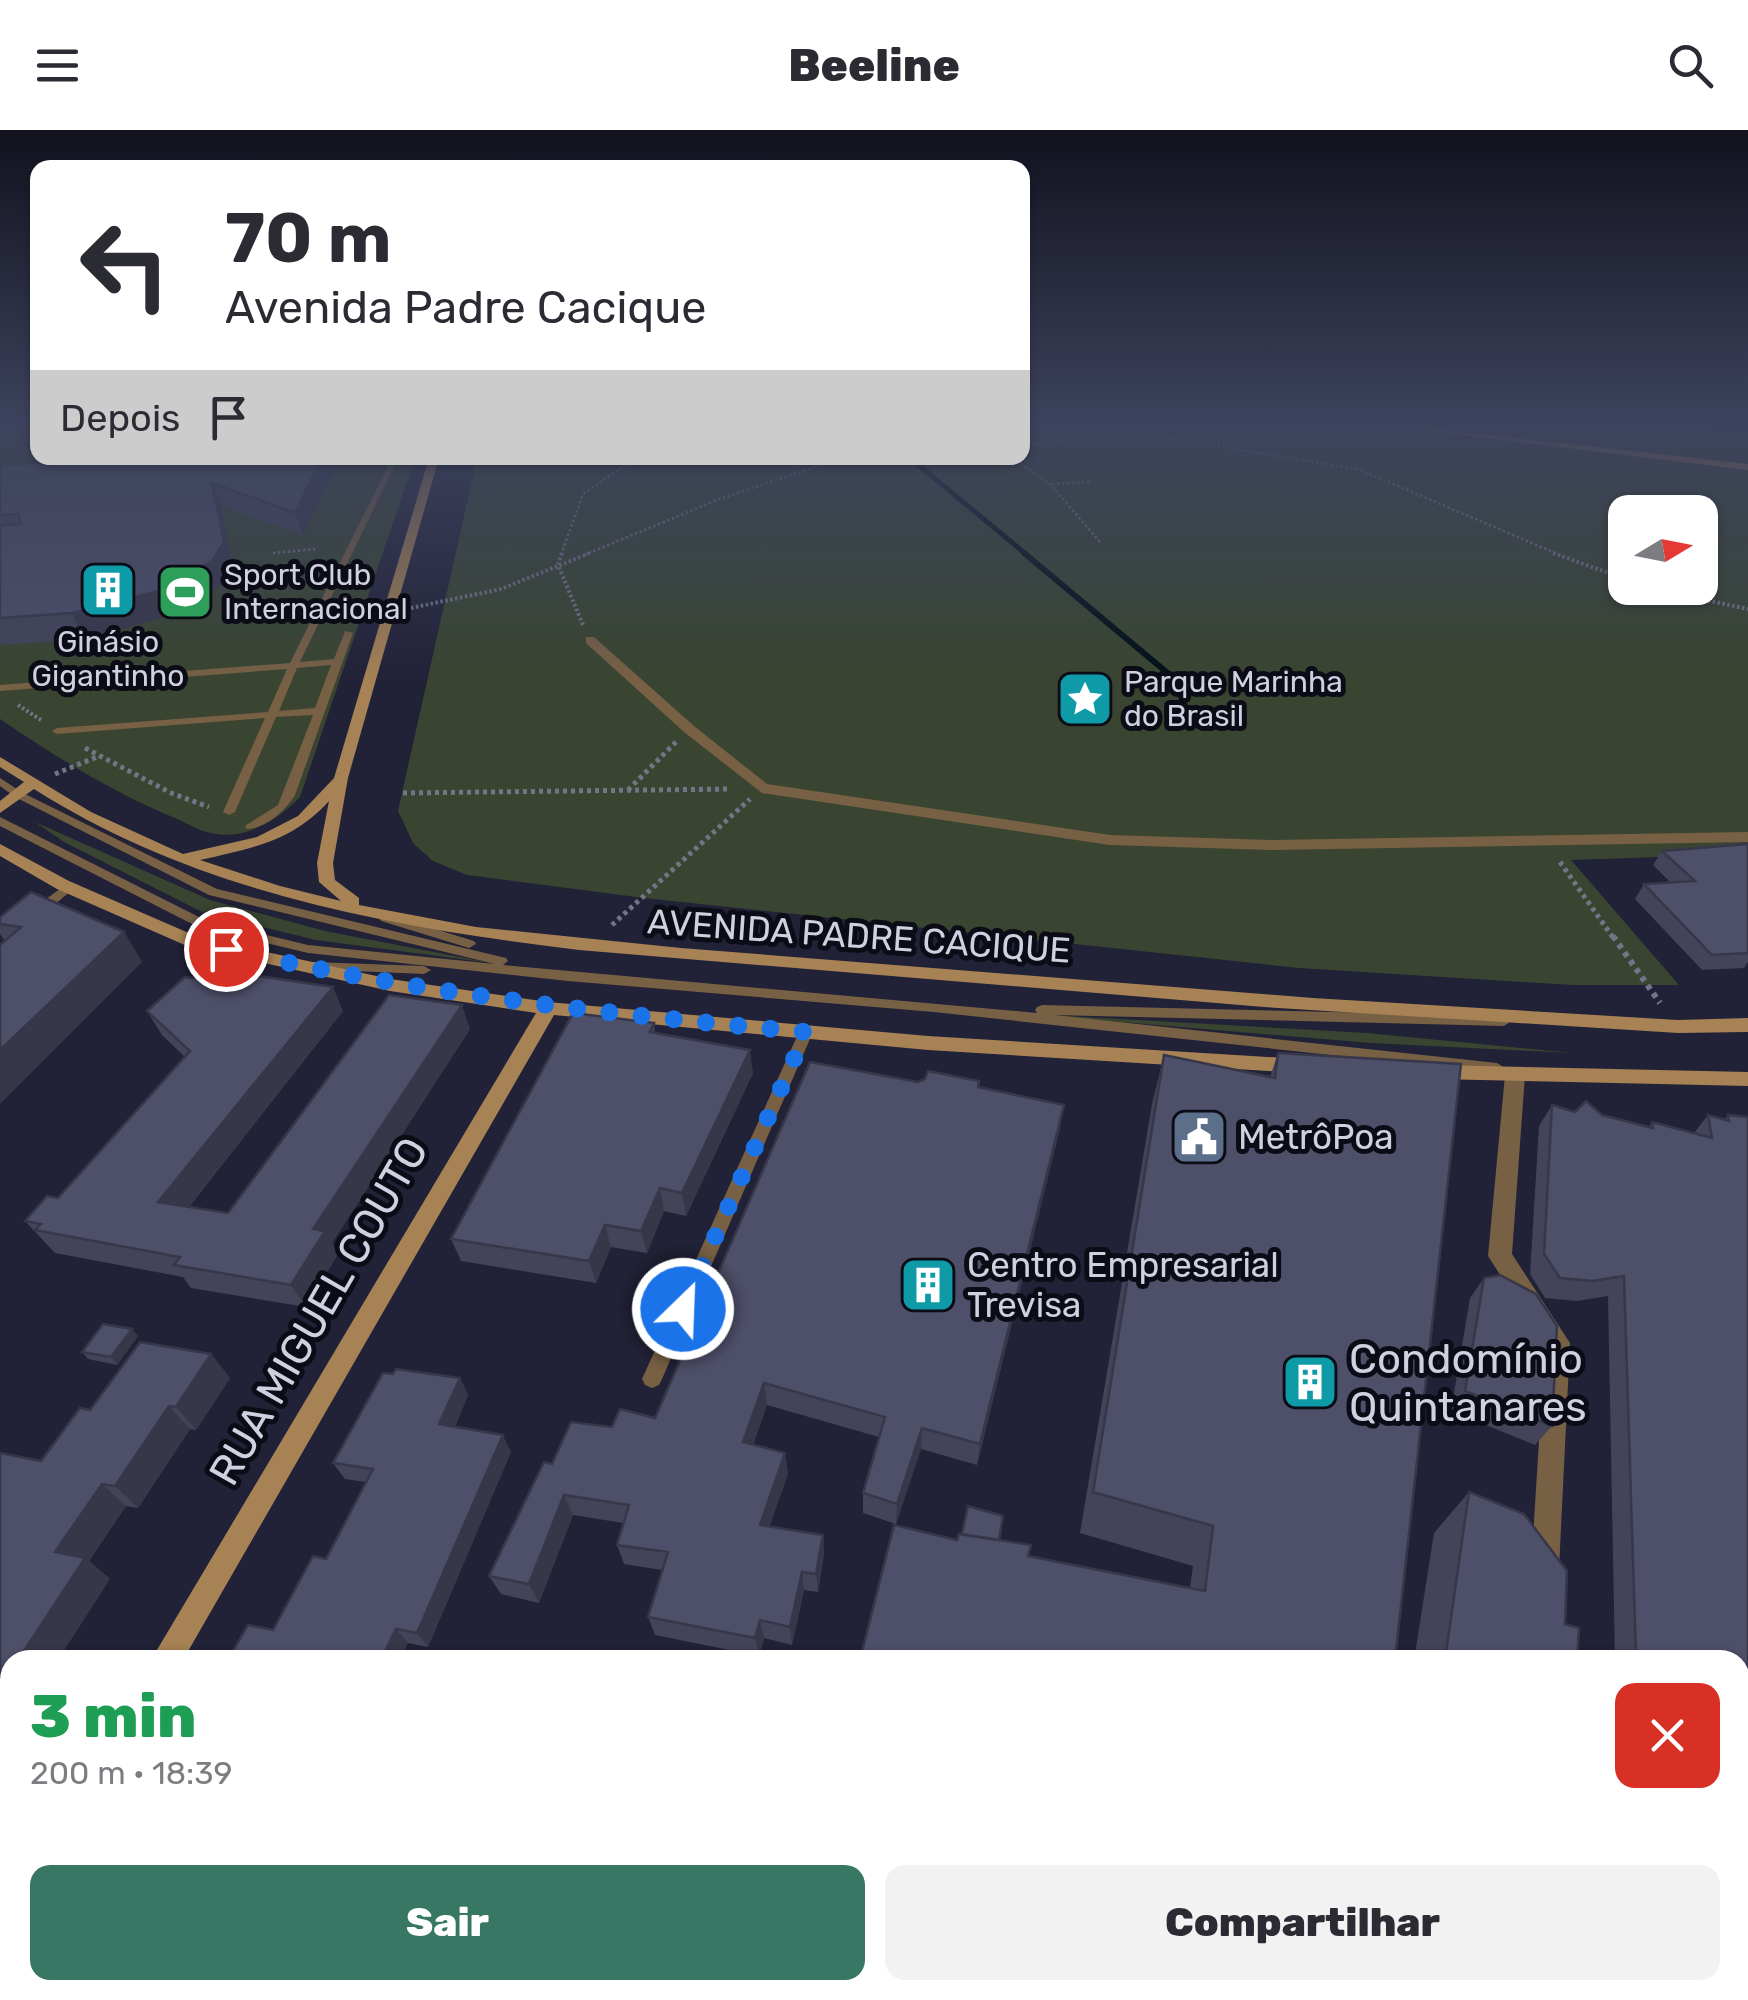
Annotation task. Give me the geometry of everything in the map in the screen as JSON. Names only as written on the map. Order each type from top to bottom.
[{"type":"main road","points":[[377,915],[339,895],[327,882],[326,864],[342,778],[419,509]]},
{"type":"main road","name":"AVENIDA PADRE CACIQUE","points":[[0,761],[25,789],[178,859],[377,915],[586,948],[1314,1005],[1739,1026]]},
{"type":"main road","points":[[178,859],[262,841],[304,820],[342,778]]},
{"type":"main road","points":[[0,808],[25,789]]},
{"type":"main road","points":[[0,850],[68,887],[193,942],[390,985],[548,1008],[1184,1062],[1748,1080]]},
{"type":"main road","name":"RUA MIGUEL COUTO","points":[[172,1650],[548,1008]]},
{"type":"street","points":[[590,640],[688,729],[762,788],[1110,840],[1272,845],[1748,837]]},
{"type":"street","points":[[1515,1075],[1500,1256],[1558,1343],[1544,1600]]},
{"type":"lane","points":[[229,812],[293,665],[370,509]]},
{"type":"lane","points":[[251,826],[282,807],[290,795],[348,633]]},
{"type":"lane","points":[[0,688],[338,662]]},
{"type":"lane","points":[[57,732],[320,711]]},
{"type":"lane","points":[[0,781],[25,789],[213,892],[568,976]]},
{"type":"lane","points":[[0,820],[200,923],[308,949],[934,1007],[1561,1075]]},
{"type":"lane","points":[[26,921],[68,887]]},
{"type":"lane","points":[[377,915],[568,976]]},
{"type":"lane","points":[[292,965],[568,976]]},
{"type":"lane","points":[[934,1007],[1739,1026]]},
{"type":"lane","points":[[652,1379],[806,1032]]},
{"type":"path","points":[[578,509],[558,565],[590,640]]},
{"type":"path","points":[[390,610],[445,605],[558,565],[690,509]]},
{"type":"path","points":[[1072,509],[1100,542]]},
{"type":"path","points":[[1448,509],[1608,574]]},
{"type":"path","points":[[273,554],[316,549]]},
{"type":"path","points":[[1718,603],[1748,609]]},
{"type":"path","points":[[15,703],[57,732],[171,793],[229,812]]},
{"type":"path","points":[[628,791],[688,729]]},
{"type":"path","points":[[25,789],[99,756]]},
{"type":"path","points":[[402,794],[762,788]]},
{"type":"path","points":[[586,948],[762,788]]},
{"type":"path","points":[[1544,840],[1675,1024]]},
{"type":"green space","name":"Sport Club Internacional","points":[[0,509],[398,509],[300,797],[260,827],[224,835],[202,831],[107,785],[0,719]]},
{"type":"green space","name":"Parque Marinha do Brasil","points":[[466,509],[1608,509],[1608,605],[1718,605],[1718,509],[1748,509],[1748,854],[1571,860],[1679,985],[1572,985],[1299,968],[644,898],[467,875],[433,861],[413,843],[398,811]]},
{"type":"green space","points":[[35,822],[210,900],[325,931],[491,963],[316,940],[204,913],[64,842]]},
{"type":"green space","points":[[1014,1013],[1367,1033],[1573,1053],[1371,1043]]},
{"type":"building","name":"Ginásio Gigantinho","points":[[0,509],[217,509],[224,542],[212,561],[158,591],[72,613],[0,618],[0,525],[21,524],[18,514],[0,515]]},
{"type":"building","points":[[1748,844],[1748,953],[1712,955],[1644,884],[1695,881],[1662,851]]},
{"type":"building","points":[[31,892],[124,932],[0,1050],[0,945],[21,927],[0,924],[0,917]]},
{"type":"building","points":[[258,976],[333,987],[158,1202],[228,1213],[389,995],[462,1005],[313,1229],[325,1231],[291,1285],[174,1265],[180,1257],[35,1230],[41,1224],[25,1221],[47,1196],[58,1198],[190,1051],[147,1011],[185,977],[249,985]]},
{"type":"building","points":[[573,1013],[654,1023],[650,1032],[750,1050],[682,1193],[660,1188],[641,1231],[605,1225],[589,1261],[451,1239]]},
{"type":"building","points":[[1278,1053],[1461,1064],[1396,1650],[863,1650],[894,1525],[957,1540],[959,1534],[1031,1545],[1028,1556],[1205,1591],[1213,1526],[1093,1492],[1164,1055],[1275,1078]]},
{"type":"building","points":[[810,1062],[918,1082],[925,1079],[928,1071],[979,1081],[978,1087],[1064,1105],[980,1444],[922,1428],[897,1504],[863,1493],[885,1417],[764,1383],[743,1442],[785,1453],[760,1525],[823,1535],[816,1574],[802,1572],[790,1627],[760,1620],[755,1638],[648,1617],[668,1552],[617,1545],[629,1505],[564,1495],[529,1584],[489,1576],[544,1462],[552,1464],[571,1422],[612,1427],[620,1409],[655,1418]]},
{"type":"building","points":[[1586,1101],[1602,1115],[1653,1128],[1652,1122],[1712,1138],[1708,1115],[1729,1121],[1728,1115],[1748,1117],[1748,1650],[1636,1650],[1624,1276],[1592,1281],[1560,1278],[1544,1254],[1552,1105],[1575,1112]]},
{"type":"building","points":[[1500,1275],[1536,1294],[1557,1326],[1552,1426],[1465,1391],[1484,1278]]},
{"type":"building","points":[[103,1324],[132,1329],[111,1357],[82,1352]]},
{"type":"building","points":[[140,1342],[211,1354],[176,1407],[169,1406],[115,1486],[102,1484],[55,1552],[85,1558],[25,1650],[0,1650],[0,1453],[41,1461],[80,1408],[90,1410]]},
{"type":"building","points":[[396,1369],[460,1378],[439,1424],[503,1435],[417,1633],[396,1629],[386,1650],[234,1650],[248,1625],[273,1630],[313,1556],[326,1559],[373,1469],[333,1463],[383,1373],[393,1374]]},
{"type":"building","points":[[1469,1492],[1524,1514],[1567,1571],[1565,1624],[1579,1628],[1578,1650],[1446,1650]]},
{"type":"building","points":[[968,1506],[1003,1516],[999,1540],[962,1534]]},
{"type":"waterway","points":[[972,509],[1027,555]]},
{"type":"waterway","points":[[1024,553],[1170,675]]},
{"type":"place","name":"Ginásio Gigantinho","points":[[108,590]]},
{"type":"place","name":"Sport Club Internacional","points":[[185,592]]},
{"type":"place","name":"Parque Marinha do Brasil","points":[[1085,699]]},
{"type":"place","name":"MetrôPoa","points":[[1199,1137]]},
{"type":"place","name":"Centro Empresarial Trevisa","points":[[928,1285]]},
{"type":"place","name":"Condomínio Quintanares","points":[[1310,1382]]},
{"type":"route","points":[[226,949],[390,985],[548,1008],[806,1032],[683,1309]]}]
